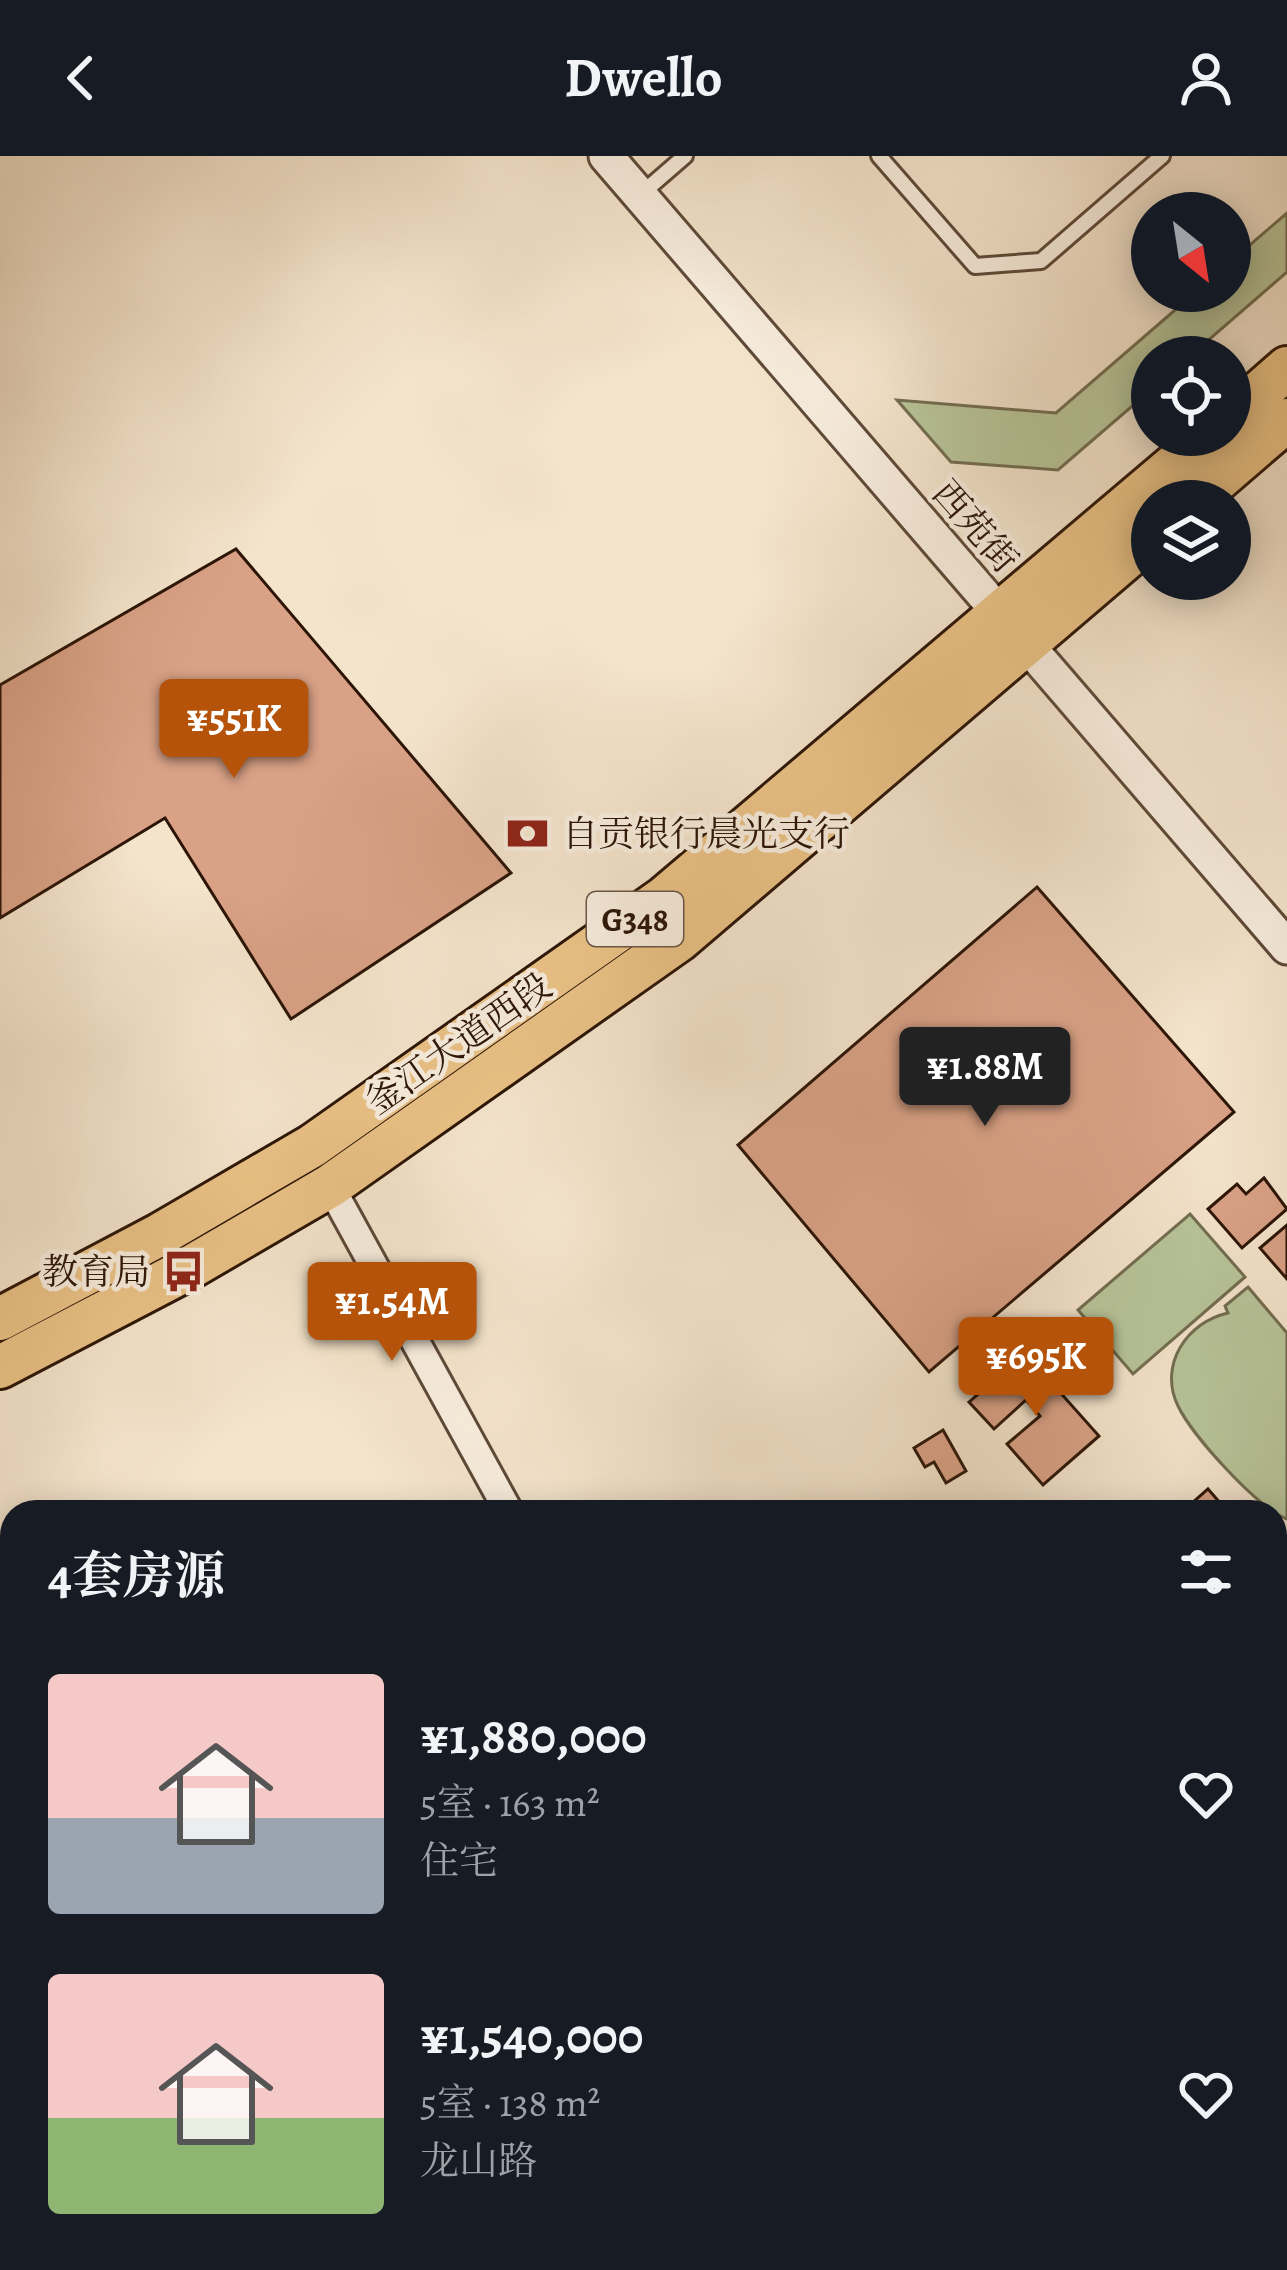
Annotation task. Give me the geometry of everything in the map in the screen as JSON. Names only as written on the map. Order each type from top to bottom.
[{"type":"main road","points":[[1251,400],[1287,368]]},
{"type":"main road","points":[[1217,480],[1287,420]]},
{"type":"main road","name":"釜江大道西段","points":[[0,1367],[184,1271],[330,1186],[679,940],[1013,630],[1189,456]]},
{"type":"main road","name":"釜江大道西段","points":[[0,1318],[161,1234],[312,1146],[664,898],[1013,630],[1131,550]]},
{"type":"street","name":"西苑街","points":[[606,156],[1287,947]]},
{"type":"street","points":[[330,1186],[502,1500]]},
{"type":"lane","points":[[640,195],[685,156]]},
{"type":"lane","points":[[879,156],[975,266],[1041,261],[1162,156]]},
{"type":"green space","points":[[1287,213],[1287,272],[1251,303],[1251,244]]},
{"type":"green space","points":[[1173,312],[1241,312],[1213,336],[1145,336]]},
{"type":"green space","points":[[1131,348],[1131,407],[1058,470],[951,462],[897,400],[1056,413]]},
{"type":"green space","points":[[1190,1214],[1245,1277],[1133,1374],[1078,1310]]},
{"type":"green space","points":[[1248,1287],[1287,1333],[1287,1500],[1259,1500],[1244,1487],[1186,1419],[1173,1391],[1174,1361],[1180,1348],[1200,1326],[1228,1313],[1225,1306]]},
{"type":"building","points":[[236,549],[511,873],[291,1019],[165,818],[0,918],[0,685]]},
{"type":"building","points":[[1037,887],[1234,1112],[929,1372],[738,1145]]},
{"type":"building","points":[[1264,1178],[1287,1209],[1242,1248],[1208,1209],[1237,1184],[1246,1194]]},
{"type":"building","points":[[1287,1225],[1287,1279],[1260,1248]]},
{"type":"building","points":[[1025,1353],[1099,1436],[1043,1485],[1007,1444],[1040,1416],[1026,1400],[994,1429],[969,1402]]},
{"type":"building","points":[[943,1430],[966,1471],[946,1483],[934,1462],[925,1467],[914,1448]]},
{"type":"building","points":[[1208,1489],[1218,1500],[1196,1500]]},
{"type":"place","name":"自贡银行晨光支行","points":[[528,833]]},
{"type":"place","name":"教育局","points":[[184,1271]]}]
